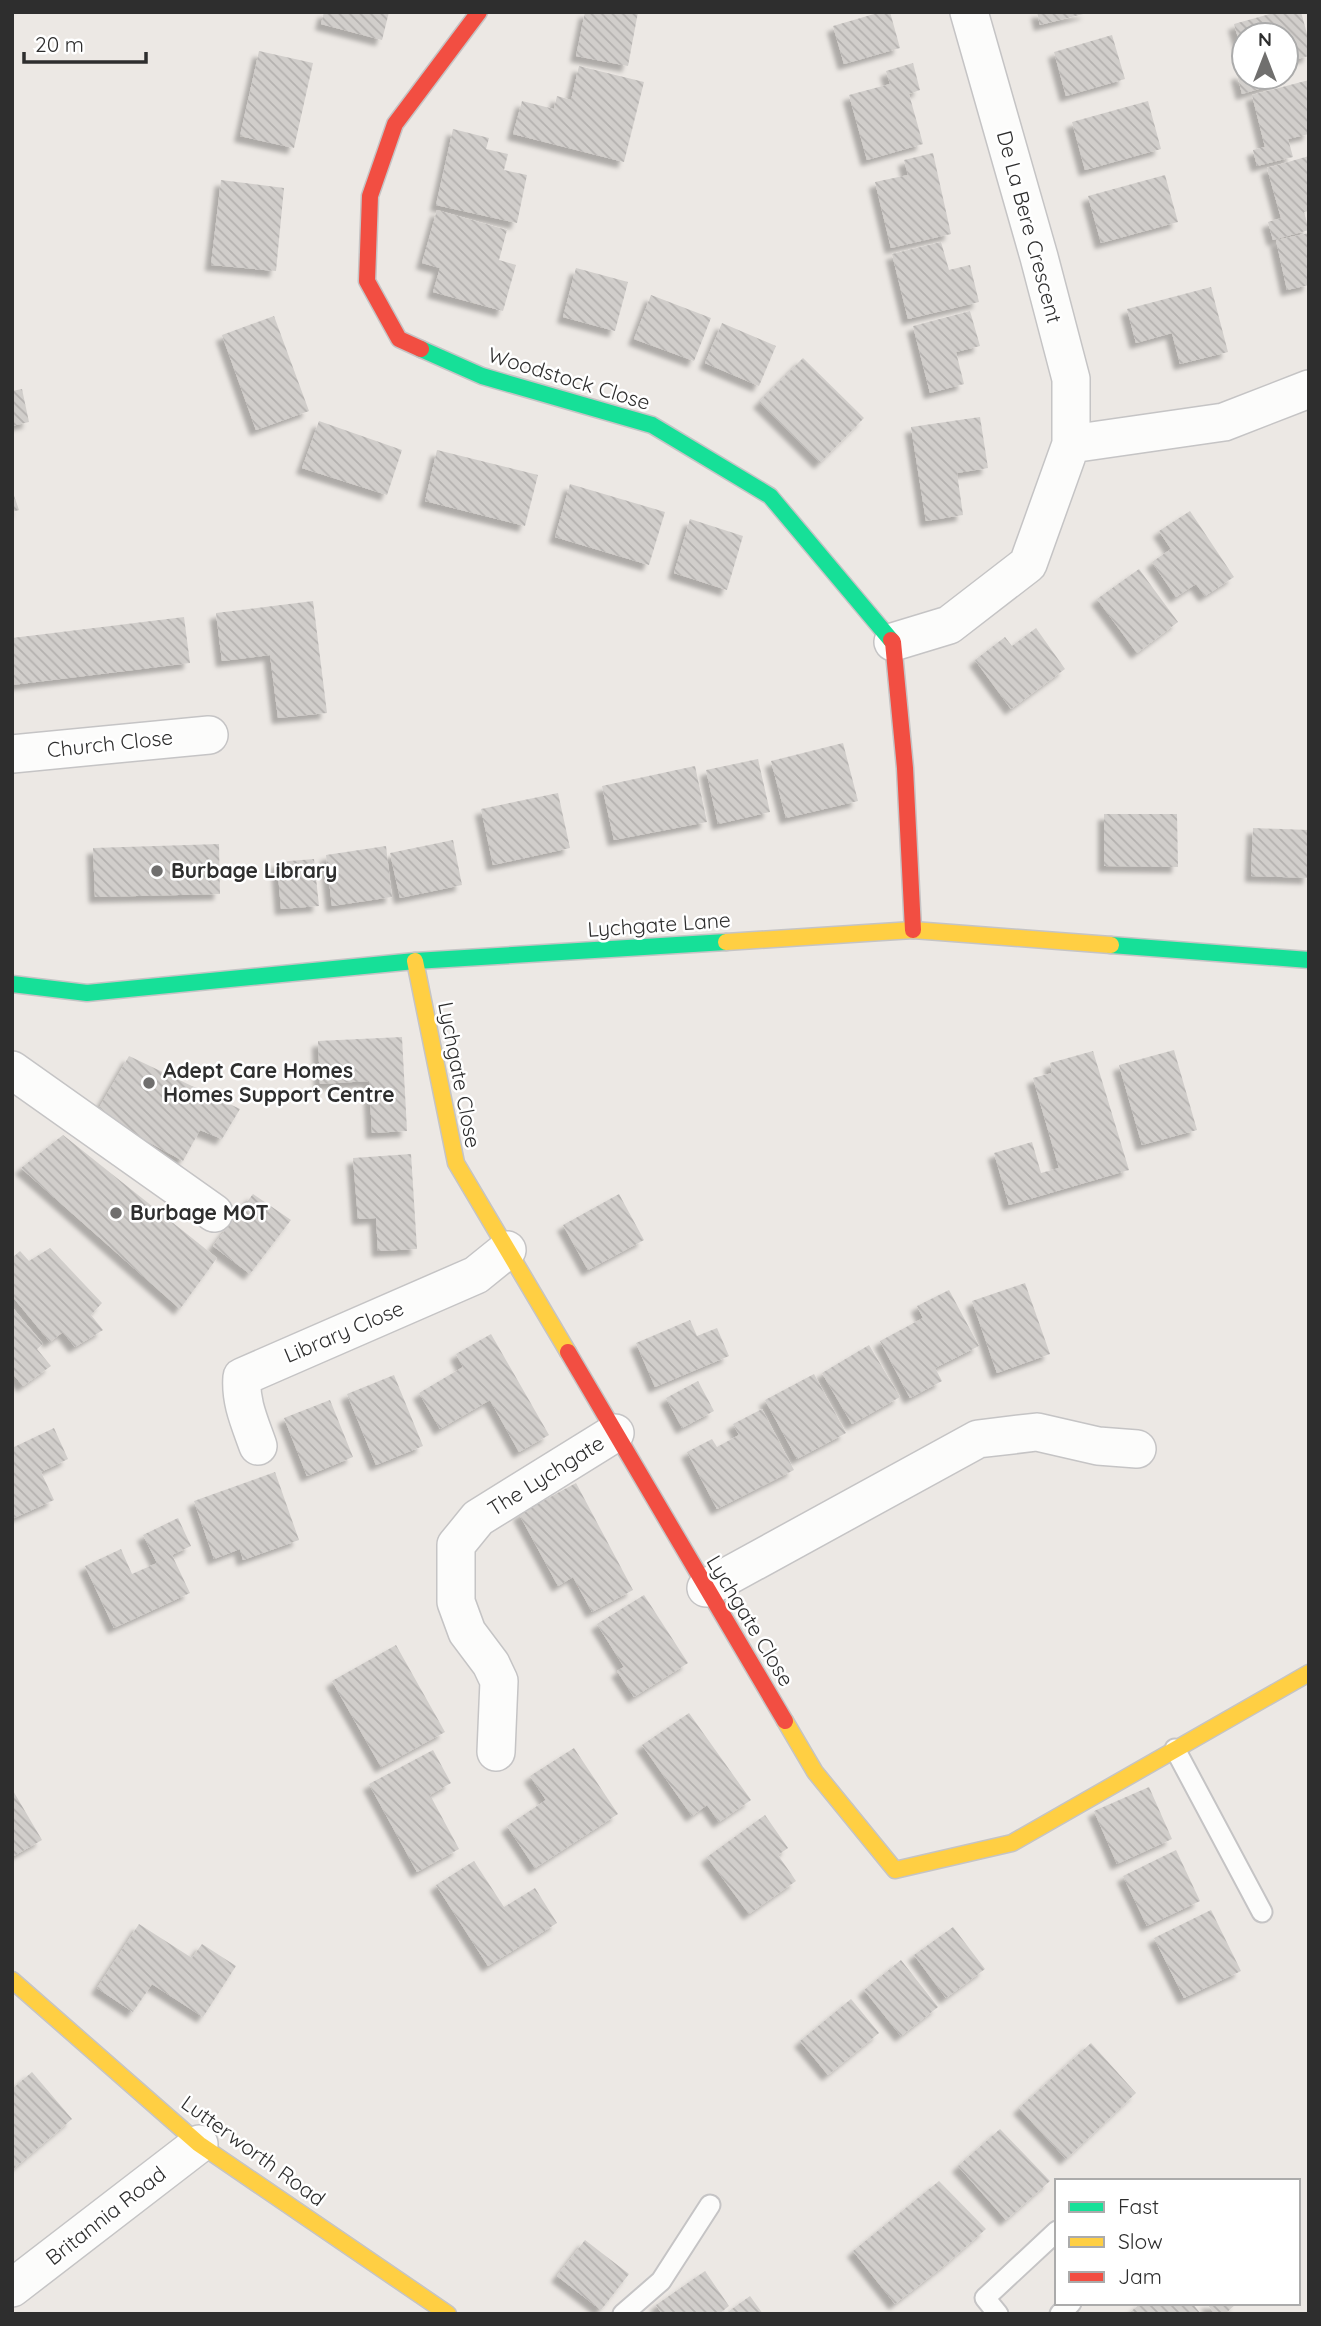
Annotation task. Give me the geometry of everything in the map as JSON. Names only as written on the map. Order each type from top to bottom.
[{"type":"street","name":"Woodstock Close","points":[[479,12],[395,124],[370,196],[367,281],[399,339],[482,376],[652,425],[770,496],[893,642]]},
{"type":"street","name":"De La Bere Crescent","points":[[893,642],[949,625],[1028,564],[1071,444],[1071,379],[969,12]]},
{"type":"street","points":[[1071,444],[1224,422],[1309,389]]},
{"type":"street","points":[[893,642],[905,768],[913,930]]},
{"type":"street","name":"Church Close","points":[[12,754],[209,735]]},
{"type":"street","name":"Lychgate Lane","points":[[12,984],[87,993],[415,961],[913,930],[1309,960]]},
{"type":"street","name":"Lychgate Close","points":[[415,961],[456,1163],[815,1772],[895,1870],[1012,1843],[1308,1673]]},
{"type":"street","points":[[12,1070],[214,1213]]},
{"type":"street","name":"Library Close","points":[[258,1446],[244,1406],[242,1377],[476,1275],[507,1250]]},
{"type":"street","points":[[706,1588],[978,1439],[1037,1432],[1098,1446],[1137,1449]]},
{"type":"street","name":"The Lychgate","points":[[496,1752],[499,1681],[491,1664],[467,1632],[456,1602],[456,1545],[478,1518],[615,1433]]},
{"type":"street","name":"Lutterworth Road","points":[[12,1980],[199,2144],[448,2314]]},
{"type":"street","name":"Britannia Road","points":[[12,2288],[199,2144]]},
{"type":"lane","points":[[1175,1749],[1262,1912]]},
{"type":"lane","points":[[623,2314],[662,2281],[710,2205]]},
{"type":"lane","points":[[998,2314],[985,2298],[1055,2233]]},
{"type":"building","points":[[324,12],[389,12],[382,40],[321,24]]},
{"type":"building","points":[[585,12],[638,12],[628,66],[576,56]]},
{"type":"building","points":[[881,12],[890,12],[900,48],[844,64],[833,26]]},
{"type":"building","points":[[1037,12],[1087,12],[1087,13],[1040,25]]},
{"type":"building","points":[[1277,12],[1301,12],[1309,41],[1309,56],[1300,58],[1300,21],[1245,21]]},
{"type":"building","points":[[1112,35],[1125,79],[1066,96],[1054,52]]},
{"type":"building","points":[[259,51],[313,63],[294,148],[240,136]]},
{"type":"building","points":[[913,63],[920,90],[909,94],[923,144],[867,160],[849,95],[890,84],[886,71]]},
{"type":"building","points":[[579,66],[644,82],[624,162],[513,134],[522,101],[554,109],[557,96],[571,100]]},
{"type":"building","points":[[1309,80],[1309,134],[1288,139],[1293,157],[1257,166],[1253,150],[1265,147],[1252,95],[1267,91],[1300,91],[1300,82]]},
{"type":"building","points":[[1148,101],[1161,149],[1085,170],[1072,122]]},
{"type":"building","points":[[453,129],[489,138],[486,149],[508,154],[504,170],[527,175],[517,223],[436,205]]},
{"type":"building","points":[[933,153],[951,234],[891,248],[875,182],[908,175],[904,160]]},
{"type":"building","points":[[1309,156],[1309,211],[1304,212],[1309,230],[1273,240],[1268,222],[1281,218],[1267,168]]},
{"type":"building","points":[[1165,175],[1178,222],[1101,243],[1088,196]]},
{"type":"building","points":[[221,180],[284,188],[276,271],[211,265]]},
{"type":"building","points":[[437,210],[507,230],[499,260],[516,265],[503,311],[433,292],[440,268],[422,263]]},
{"type":"building","points":[[1309,233],[1309,285],[1287,290],[1276,240]]},
{"type":"building","points":[[941,242],[949,270],[970,265],[979,302],[908,319],[892,254]]},
{"type":"building","points":[[576,268],[628,282],[615,331],[563,317]]},
{"type":"building","points":[[1211,287],[1228,352],[1180,364],[1172,333],[1136,343],[1127,309]]},
{"type":"building","points":[[651,295],[711,318],[694,361],[634,339]]},
{"type":"building","points":[[970,311],[980,346],[956,352],[964,384],[930,393],[913,326]]},
{"type":"building","points":[[274,316],[309,411],[256,430],[222,335]]},
{"type":"building","points":[[722,323],[776,346],[759,386],[705,363]]},
{"type":"building","points":[[803,358],[864,418],[820,463],[759,402]]},
{"type":"building","points":[[22,389],[29,422],[12,426],[12,391]]},
{"type":"building","points":[[980,417],[988,468],[957,473],[963,515],[926,521],[911,427]]},
{"type":"building","points":[[319,421],[402,450],[387,495],[302,468]]},
{"type":"building","points":[[437,450],[538,475],[525,526],[425,501]]},
{"type":"building","points":[[570,484],[665,512],[649,565],[555,537]]},
{"type":"building","points":[[12,490],[19,510],[12,512]]},
{"type":"building","points":[[1190,511],[1234,577],[1205,596],[1196,584],[1176,597],[1152,562],[1171,549],[1159,531]]},
{"type":"building","points":[[690,519],[743,536],[727,590],[674,573]]},
{"type":"building","points":[[1139,569],[1178,622],[1137,653],[1097,599]]},
{"type":"building","points":[[313,601],[327,713],[278,718],[270,655],[222,661],[216,613]]},
{"type":"building","points":[[184,617],[190,663],[12,685],[12,638]]},
{"type":"building","points":[[1036,628],[1065,669],[1011,709],[975,660],[1005,637],[1012,646]]},
{"type":"building","points":[[843,743],[858,801],[786,818],[771,761]]},
{"type":"building","points":[[758,759],[770,812],[718,824],[706,770]]},
{"type":"building","points":[[695,766],[707,822],[614,840],[602,786]]},
{"type":"building","points":[[558,793],[570,848],[493,865],[481,809]]},
{"type":"building","points":[[1104,814],[1177,814],[1178,867],[1104,866]]},
{"type":"building","points":[[1253,828],[1309,830],[1309,878],[1251,876]]},
{"type":"building","points":[[453,840],[462,885],[400,898],[390,853]]},
{"type":"building","name":"Burbage Library","points":[[219,844],[220,894],[95,897],[93,848]]},
{"type":"building","points":[[386,846],[392,897],[332,906],[326,855]]},
{"type":"building","points":[[314,859],[319,906],[281,909],[277,862]]},
{"type":"building","points":[[402,1037],[407,1131],[372,1133],[369,1081],[320,1084],[318,1041]]},
{"type":"building","points":[[1174,1050],[1197,1130],[1142,1145],[1119,1065]]},
{"type":"building","points":[[1093,1051],[1129,1170],[1009,1205],[994,1153],[1032,1142],[1041,1173],[1059,1168],[1033,1078],[1052,1073],[1050,1063]]},
{"type":"building","name":"Adept Care Homes Homes Support Centre","points":[[129,1056],[240,1109],[222,1139],[200,1130],[183,1161],[96,1113]]},
{"type":"building","name":"Burbage MOT","points":[[63,1135],[217,1258],[180,1309],[21,1168]]},
{"type":"building","points":[[411,1154],[417,1249],[378,1251],[376,1218],[358,1219],[353,1158]]},
{"type":"building","points":[[253,1194],[291,1220],[250,1274],[213,1246]]},
{"type":"building","points":[[619,1194],[644,1240],[588,1270],[563,1225]]},
{"type":"building","points":[[50,1248],[102,1303],[91,1315],[103,1330],[75,1347],[63,1332],[50,1342],[12,1296],[12,1258],[20,1251],[29,1261]]},
{"type":"building","points":[[1025,1283],[1050,1354],[997,1373],[972,1301]]},
{"type":"building","points":[[949,1290],[979,1346],[935,1368],[942,1381],[910,1398],[880,1341],[923,1318],[917,1306]]},
{"type":"building","points":[[12,1307],[43,1344],[37,1349],[51,1366],[23,1386],[12,1373]]},
{"type":"building","points":[[690,1320],[697,1336],[717,1328],[729,1356],[655,1387],[636,1343]]},
{"type":"building","points":[[491,1334],[549,1435],[519,1452],[490,1400],[440,1429],[419,1393],[463,1367],[456,1354]]},
{"type":"building","points":[[869,1345],[900,1397],[852,1424],[822,1373]]},
{"type":"building","points":[[814,1374],[846,1433],[797,1459],[765,1400]]},
{"type":"building","points":[[394,1375],[423,1446],[376,1465],[347,1394]]},
{"type":"building","points":[[698,1381],[714,1411],[682,1428],[666,1398]]},
{"type":"building","points":[[330,1400],[353,1457],[307,1476],[284,1418]]},
{"type":"building","points":[[762,1409],[794,1470],[717,1509],[687,1452],[712,1439],[717,1447],[739,1435],[733,1424]]},
{"type":"building","points":[[54,1428],[68,1459],[41,1472],[54,1500],[12,1519],[12,1448]]},
{"type":"building","points":[[275,1472],[299,1540],[243,1560],[240,1549],[214,1559],[194,1501]]},
{"type":"building","points":[[576,1483],[633,1590],[592,1612],[573,1577],[558,1586],[519,1514]]},
{"type":"building","points":[[178,1518],[191,1546],[172,1555],[190,1593],[114,1628],[85,1566],[121,1549],[132,1574],[157,1563],[143,1535]]},
{"type":"building","points":[[644,1595],[688,1663],[634,1697],[617,1671],[624,1667],[597,1624]]},
{"type":"building","points":[[396,1645],[445,1732],[381,1767],[332,1681]]},
{"type":"building","points":[[689,1713],[751,1800],[719,1822],[707,1805],[692,1816],[642,1745]]},
{"type":"building","points":[[574,1748],[618,1814],[535,1868],[507,1826],[546,1800],[530,1776]]},
{"type":"building","points":[[433,1750],[451,1783],[430,1795],[459,1849],[417,1872],[369,1784]]},
{"type":"building","points":[[1149,1787],[1172,1839],[1117,1864],[1094,1811]]},
{"type":"building","points":[[12,1789],[42,1840],[12,1857]]},
{"type":"building","points":[[765,1815],[788,1848],[778,1855],[796,1881],[749,1914],[707,1857]]},
{"type":"building","points":[[1176,1850],[1200,1901],[1147,1926],[1123,1876]]},
{"type":"building","points":[[474,1861],[504,1907],[535,1888],[557,1923],[488,1966],[436,1885]]},
{"type":"building","points":[[1211,1910],[1241,1971],[1184,1998],[1154,1938]]},
{"type":"building","points":[[139,1924],[192,1958],[202,1944],[236,1966],[203,2017],[152,1984],[133,2012],[97,1988]]},
{"type":"building","points":[[953,1927],[985,1969],[946,1998],[914,1955]]},
{"type":"building","points":[[901,1960],[938,2007],[901,2036],[864,1990]]},
{"type":"building","points":[[851,1999],[879,2033],[828,2075],[800,2041]]},
{"type":"building","points":[[1091,2043],[1136,2093],[1066,2159],[1019,2108]]},
{"type":"building","points":[[32,2072],[72,2119],[12,2170],[12,2089]]},
{"type":"building","points":[[1000,2129],[1050,2181],[1006,2220],[958,2166]]},
{"type":"building","points":[[939,2181],[986,2229],[895,2304],[853,2251]]},
{"type":"building","points":[[585,2240],[629,2274],[601,2310],[557,2276]]},
{"type":"building","points":[[705,2271],[729,2306],[719,2314],[662,2314],[656,2305]]},
{"type":"building","points":[[750,2296],[763,2314],[725,2314]]},
{"type":"building","points":[[1139,2305],[1194,2305],[1201,2314],[1128,2314]]},
{"type":"building","points":[[1208,2305],[1235,2305],[1225,2314],[1215,2314]]},
{"type":"traffic: fast","points":[[421,349],[482,376],[652,425],[770,496],[891,640]]},
{"type":"traffic: fast","points":[[12,984],[87,993],[415,961],[726,942]]},
{"type":"traffic: fast","points":[[1111,945],[1309,960]]},
{"type":"traffic: slow","points":[[726,942],[913,930],[1111,945]]},
{"type":"traffic: slow","points":[[415,961],[456,1163],[568,1352]]},
{"type":"traffic: slow","points":[[785,1721],[815,1772],[895,1870],[1012,1843],[1309,1673]]},
{"type":"traffic: slow","points":[[12,1980],[199,2144],[448,2314]]},
{"type":"traffic: jam","points":[[421,349],[399,339],[367,281],[370,196],[395,124],[479,12]]},
{"type":"traffic: jam","points":[[891,640],[905,768],[913,930]]},
{"type":"traffic: jam","points":[[568,1352],[785,1721]]},
{"type":"place","name":"Burbage Library","points":[[157,871]]},
{"type":"place","name":"Adept Care Homes Homes Support Centre","points":[[149,1083]]},
{"type":"place","name":"Burbage MOT","points":[[116,1213]]}]
